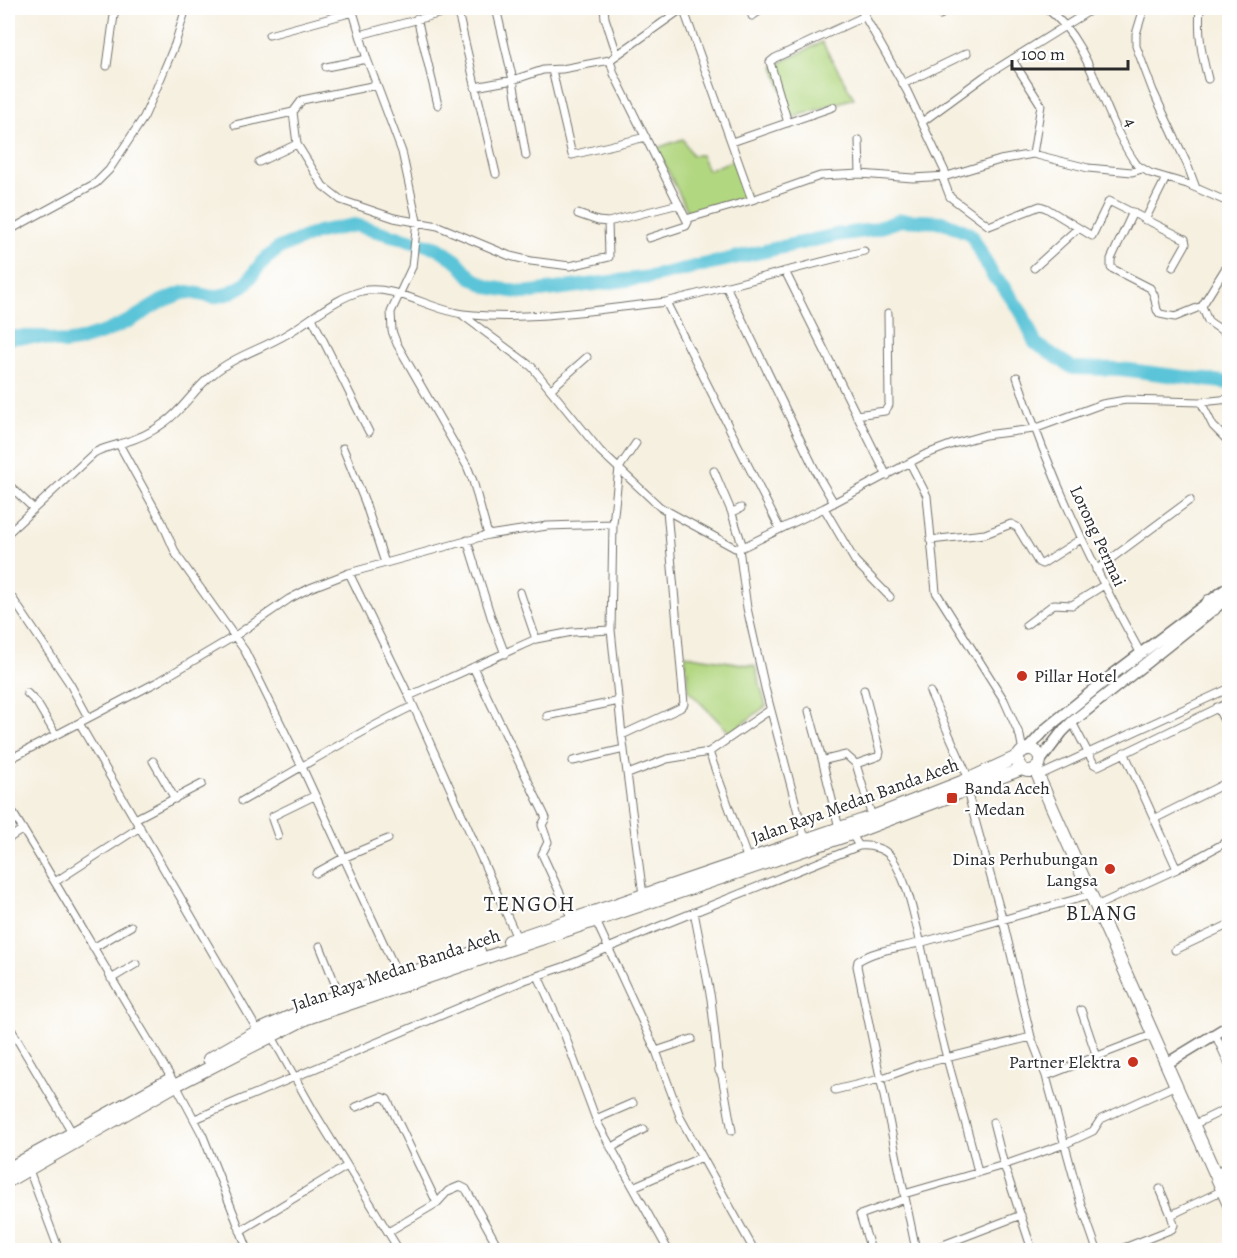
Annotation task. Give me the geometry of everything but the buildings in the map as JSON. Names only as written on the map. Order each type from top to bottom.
[{"type":"highway","name":"Jalan Raya Medan Banda Aceh","points":[[247,1042],[258,1031],[340,996],[596,921],[1029,762]]},
{"type":"highway","points":[[1029,762],[1094,901],[1174,1086],[1230,1207]]},
{"type":"highway","name":"Jalan Raya Medan Banda Aceh","points":[[8,1181],[136,1103],[247,1042],[501,948],[517,938],[805,839],[846,829],[872,817],[968,785]]},
{"type":"highway","name":"Jalan Raya Medan Banda Aceh","points":[[8,1169],[72,1132],[136,1103]]},
{"type":"main road","points":[[1029,762],[1072,722],[1212,605],[1230,586]]},
{"type":"main road","points":[[1029,762],[1047,728],[1141,654],[1212,605],[1230,596]]},
{"type":"main road","points":[[1166,1064],[1230,1025]]},
{"type":"street","points":[[107,66],[115,8]]},
{"type":"street","points":[[8,231],[96,183],[109,170],[135,131],[152,99],[175,44],[186,8]]},
{"type":"street","points":[[360,35],[459,8],[496,174]]},
{"type":"street","points":[[496,8],[513,80],[526,156]]},
{"type":"street","points":[[604,8],[617,54]]},
{"type":"street","points":[[475,87],[513,80],[543,70],[610,60],[683,8],[752,200]]},
{"type":"street","points":[[752,16],[764,8]]},
{"type":"street","points":[[860,8],[922,122],[950,197],[989,226],[1040,206],[1093,236],[1109,201],[1186,241],[1173,267]]},
{"type":"street","points":[[940,15],[950,8]]},
{"type":"street","name":"4","points":[[1046,8],[1065,25],[1091,72],[1132,159],[1142,169]]},
{"type":"street","points":[[922,122],[985,76],[1094,8]]},
{"type":"street","points":[[1144,8],[1136,34],[1136,46],[1153,91],[1196,188]]},
{"type":"street","points":[[1200,8],[1199,41],[1208,79]]},
{"type":"street","points":[[269,35],[353,10],[367,59],[402,152],[417,224],[412,267],[391,312],[392,331],[397,344],[467,466],[488,535]]},
{"type":"street","points":[[788,123],[770,62],[775,57],[865,16]]},
{"type":"street","points":[[417,18],[438,105]]},
{"type":"street","points":[[903,84],[967,52]]},
{"type":"street","points":[[326,67],[367,59]]},
{"type":"street","points":[[1012,59],[1041,105],[1033,154]]},
{"type":"street","points":[[610,60],[614,74],[688,222],[686,226],[649,238]]},
{"type":"street","points":[[552,70],[572,155],[646,137]]},
{"type":"street","points":[[235,125],[293,112],[302,100],[377,85]]},
{"type":"street","points":[[732,142],[833,107]]},
{"type":"street","points":[[293,112],[297,144],[315,175],[329,192],[341,200],[371,212],[417,224],[438,226],[510,256],[570,266],[609,257],[608,222]]},
{"type":"street","points":[[859,140],[860,174]]},
{"type":"street","points":[[259,162],[297,144]]},
{"type":"street","points":[[686,219],[752,200],[820,176],[860,174],[913,178],[944,176],[1000,160],[1033,154],[1088,168],[1132,172],[1142,169],[1230,203]]},
{"type":"street","points":[[1145,220],[1166,178]]},
{"type":"street","points":[[578,214],[608,222],[679,204]]},
{"type":"street","points":[[1133,212],[1111,259],[1111,268],[1150,288],[1157,310],[1164,316],[1175,317],[1202,306],[1230,261]]},
{"type":"street","points":[[1034,268],[1078,228]]},
{"type":"street","points":[[8,533],[94,453],[102,448],[141,437],[164,424],[187,403],[210,376],[230,361],[286,335],[362,291],[377,290],[461,314],[514,316],[559,314],[666,302],[864,251]]},
{"type":"street","points":[[785,271],[887,476]]},
{"type":"street","points":[[726,286],[816,472],[834,503]]},
{"type":"street","points":[[666,302],[780,529]]},
{"type":"street","points":[[1202,306],[1208,321],[1230,336]]},
{"type":"street","points":[[856,415],[885,411],[889,405],[888,313]]},
{"type":"street","points":[[461,314],[526,362],[551,389],[592,443],[649,498],[726,544],[741,548],[834,503],[924,455],[985,435],[1034,429],[1110,402],[1126,400],[1202,402],[1230,399]]},
{"type":"street","points":[[312,318],[369,432]]},
{"type":"street","points":[[551,389],[586,357]]},
{"type":"street","name":"Lorong Permai","points":[[1017,377],[1034,429],[1081,539],[1141,654]]},
{"type":"street","points":[[1202,402],[1213,426],[1230,443]]},
{"type":"street","points":[[119,444],[162,522],[176,554],[245,651],[302,767],[399,977]]},
{"type":"street","points":[[636,444],[619,468],[613,524],[611,630],[643,895]]},
{"type":"street","points":[[344,448],[385,563]]},
{"type":"street","points":[[910,463],[927,496],[936,592],[1004,700],[1029,762],[1088,753],[1229,690]]},
{"type":"street","points":[[714,471],[732,513],[741,548],[747,608],[770,710],[805,839]]},
{"type":"street","points":[[8,484],[33,508]]},
{"type":"street","points":[[1096,570],[1190,500]]},
{"type":"street","points":[[732,513],[741,508]]},
{"type":"street","points":[[824,508],[855,561],[890,597]]},
{"type":"street","points":[[622,735],[684,704],[667,510]]},
{"type":"street","points":[[8,760],[161,680],[235,636],[289,599],[348,573],[488,535],[547,526],[613,524]]},
{"type":"street","points":[[930,540],[984,534],[1011,524],[1017,527],[1038,562],[1044,564],[1081,539]]},
{"type":"street","points":[[467,540],[505,654]]},
{"type":"street","points":[[348,573],[409,696],[517,938]]},
{"type":"street","points":[[1026,625],[1054,604],[1072,605],[1104,585]]},
{"type":"street","points":[[520,592],[536,639]]},
{"type":"street","points":[[13,599],[70,684],[88,717]]},
{"type":"street","points":[[409,696],[536,639],[572,632],[611,630]]},
{"type":"street","points":[[473,667],[546,819],[542,825],[548,842],[542,854],[572,919]]},
{"type":"street","points":[[856,764],[879,756],[880,753],[864,690]]},
{"type":"street","points":[[930,692],[968,785],[1031,1037],[1046,1076],[1097,1251]]},
{"type":"street","points":[[27,693],[38,703],[56,735]]},
{"type":"street","points":[[547,716],[619,702]]},
{"type":"street","points":[[1072,722],[1094,764],[1098,766],[1230,702]]},
{"type":"street","points":[[242,801],[366,729],[413,706]]},
{"type":"street","points":[[1217,707],[1230,732]]},
{"type":"street","points":[[628,774],[667,759],[709,752],[770,710]]},
{"type":"street","points":[[809,711],[822,759],[846,829],[859,846]]},
{"type":"street","points":[[79,723],[258,1031]]},
{"type":"street","points":[[573,761],[624,749]]},
{"type":"street","points":[[709,752],[748,860]]},
{"type":"street","points":[[1124,752],[1177,869]]},
{"type":"street","points":[[822,759],[846,755],[856,764],[872,817]]},
{"type":"street","points":[[153,761],[175,799]]},
{"type":"street","points":[[1154,819],[1230,782]]},
{"type":"street","points":[[135,819],[202,784]]},
{"type":"street","points":[[278,836],[273,824],[273,816],[314,795]]},
{"type":"street","points":[[8,805],[195,1119],[248,1251]]},
{"type":"street","points":[[55,882],[140,827]]},
{"type":"street","points":[[8,839],[23,830]]},
{"type":"street","points":[[316,873],[343,858],[388,839]]},
{"type":"street","points":[[916,1251],[858,960],[888,949],[1094,901],[1177,869],[1230,840]]},
{"type":"street","points":[[195,1119],[294,1076],[859,846],[876,848],[891,857],[902,879],[913,912],[947,1058],[969,1130],[978,1173]]},
{"type":"street","points":[[694,912],[711,999],[719,1071],[722,1076],[732,1131]]},
{"type":"street","points":[[596,921],[656,1051],[681,1119],[754,1251]]},
{"type":"street","points":[[1175,950],[1230,924]]},
{"type":"street","points":[[93,948],[131,926]]},
{"type":"street","points":[[320,946],[340,996]]},
{"type":"street","points":[[111,980],[136,964]]},
{"type":"street","points":[[538,976],[564,1033],[596,1119],[668,1251]]},
{"type":"street","points":[[1081,1010],[1097,1057]]},
{"type":"street","points":[[8,1024],[72,1132]]},
{"type":"street","points":[[1215,1034],[1230,1067]]},
{"type":"street","points":[[271,1035],[372,1209],[399,1251]]},
{"type":"street","points":[[1046,1076],[1152,1035]]},
{"type":"street","points":[[835,1090],[900,1070],[1031,1037]]},
{"type":"street","points":[[656,1051],[692,1039]]},
{"type":"street","points":[[871,1251],[860,1215],[904,1196],[1065,1144],[1093,1131],[1101,1119],[1174,1086]]},
{"type":"street","points":[[356,1107],[381,1097],[387,1099],[437,1203]]},
{"type":"street","points":[[596,1119],[633,1103]]},
{"type":"street","points":[[1192,1125],[1230,1107]]},
{"type":"street","points":[[993,1122],[1004,1165],[1032,1251]]},
{"type":"street","points":[[611,1148],[644,1129]]},
{"type":"street","points":[[633,1187],[702,1157]]},
{"type":"street","points":[[240,1231],[347,1166]]},
{"type":"street","points":[[1213,1173],[1230,1166]]},
{"type":"street","points":[[29,1170],[59,1251]]},
{"type":"street","points":[[388,1232],[437,1203],[448,1191],[458,1186],[464,1187],[496,1243]]},
{"type":"street","points":[[1119,1251],[1172,1229],[1174,1225],[1171,1215],[1160,1189]]},
{"type":"street","points":[[1171,1215],[1221,1191]]},
{"type":"street","points":[[930,1251],[1021,1215]]},
{"type":"green space","points":[[822,42],[854,98],[791,118],[774,66]]},
{"type":"green space","points":[[683,139],[692,155],[701,155],[708,170],[734,160],[748,197],[689,214],[657,148]]},
{"type":"green space","points":[[685,655],[755,666],[766,706],[730,733],[689,691]]},
{"type":"waterway","points":[[8,339],[43,337],[64,343],[77,341],[105,332],[131,320],[162,301],[182,293],[189,292],[213,297],[227,294],[246,284],[262,262],[279,248],[318,232],[355,225],[438,248],[457,261],[471,277],[488,287],[524,293],[650,277],[836,235],[872,230],[901,220],[943,222],[972,236],[993,276],[1003,286],[1023,315],[1035,343],[1073,368],[1121,369],[1230,383]]},
{"type":"place","name":"Pillar Hotel","points":[[1022,676]]},
{"type":"place","name":"Banda Aceh - Medan","points":[[952,798]]},
{"type":"place","name":"Dinas Perhubungan Langsa","points":[[1110,869]]},
{"type":"place","name":"Partner Elektra","points":[[1133,1062]]},
{"type":"district","name":"TENGOH","points":[[530,904]]},
{"type":"district","name":"BLANG","points":[[1102,913]]}]
